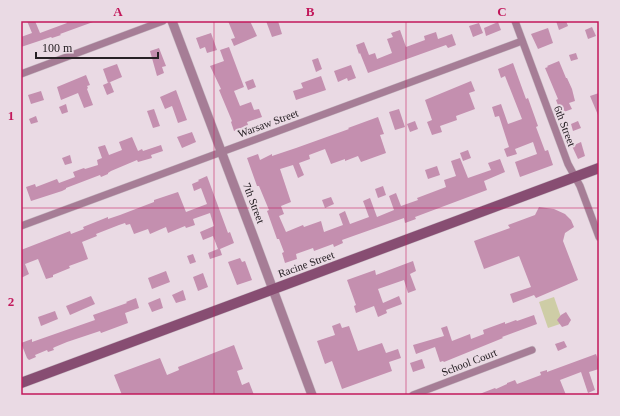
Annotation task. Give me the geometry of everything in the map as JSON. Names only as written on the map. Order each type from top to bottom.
[{"type":"main road","name":"Racine Street","points":[[21,383],[599,168]]},
{"type":"street","points":[[21,74],[163,21]]},
{"type":"street","name":"7th Street","points":[[172,21],[312,395]]},
{"type":"street","name":"6th Street","points":[[514,21],[568,164],[580,186],[599,236]]},
{"type":"street","name":"Warsaw Street","points":[[21,226],[522,41]]},
{"type":"street","name":"School Court","points":[[413,395],[532,350]]},
{"type":"green space","points":[[554,297],[563,323],[548,328],[539,302]]},
{"type":"building","points":[[27,21],[35,21],[40,33],[67,23],[66,21],[93,22],[60,34],[61,35],[21,47],[21,37],[32,33]]},
{"type":"building","points":[[228,21],[250,21],[257,36],[234,46],[231,39],[235,38]]},
{"type":"building","points":[[266,21],[278,21],[282,34],[272,37]]},
{"type":"building","points":[[556,21],[566,21],[568,26],[559,30]]},
{"type":"building","points":[[498,22],[501,30],[486,36],[484,28]]},
{"type":"building","points":[[479,23],[483,33],[473,37],[469,26]]},
{"type":"building","points":[[592,27],[596,36],[588,39],[585,30]]},
{"type":"building","points":[[548,28],[553,43],[538,49],[531,34]]},
{"type":"building","points":[[400,30],[406,47],[425,40],[424,36],[436,32],[438,39],[452,34],[456,45],[448,48],[446,45],[368,73],[356,45],[364,42],[369,55],[375,53],[377,59],[392,53],[387,39],[393,37],[391,33]]},
{"type":"building","points":[[211,33],[217,50],[207,53],[205,47],[200,49],[196,38]]},
{"type":"building","points":[[229,47],[244,87],[234,91],[240,106],[251,102],[254,110],[259,109],[262,117],[247,122],[248,125],[234,131],[232,121],[219,90],[221,89],[210,66],[224,61],[220,50]]},
{"type":"building","points":[[159,48],[166,66],[162,67],[164,73],[157,76],[150,51]]},
{"type":"building","points":[[576,53],[578,59],[571,61],[569,55]]},
{"type":"building","points":[[318,58],[322,69],[316,72],[312,60]]},
{"type":"building","points":[[559,61],[572,89],[575,101],[569,103],[572,109],[561,113],[556,100],[558,99],[545,68]]},
{"type":"building","points":[[513,63],[526,99],[528,98],[538,126],[536,127],[545,151],[548,150],[553,165],[520,177],[515,162],[537,154],[533,142],[515,149],[517,154],[507,157],[504,149],[509,147],[499,116],[495,117],[492,107],[501,104],[508,124],[522,119],[505,76],[501,78],[498,69]]},
{"type":"building","points":[[117,64],[122,77],[108,83],[103,69]]},
{"type":"building","points":[[351,65],[356,78],[348,81],[347,78],[338,82],[334,71]]},
{"type":"building","points":[[86,75],[90,85],[87,86],[87,89],[93,105],[84,108],[78,93],[61,100],[57,87]]},
{"type":"building","points":[[321,76],[326,90],[296,100],[293,91],[303,88],[301,83]]},
{"type":"building","points":[[253,79],[256,87],[248,90],[245,82]]},
{"type":"building","points":[[471,81],[475,91],[469,93],[475,109],[456,116],[457,120],[440,126],[442,132],[432,135],[427,122],[432,120],[425,100]]},
{"type":"building","points":[[110,82],[114,92],[107,95],[103,85]]},
{"type":"building","points":[[176,90],[187,120],[178,123],[172,106],[165,109],[160,97]]},
{"type":"building","points":[[41,91],[44,100],[31,104],[28,95]]},
{"type":"building","points":[[599,93],[599,115],[598,115],[590,96]]},
{"type":"building","points":[[66,104],[68,112],[62,114],[59,107]]},
{"type":"building","points":[[154,109],[160,126],[153,128],[147,111]]},
{"type":"building","points":[[399,109],[405,127],[395,130],[389,112]]},
{"type":"building","points":[[36,116],[38,122],[31,124],[29,119]]},
{"type":"building","points":[[378,117],[384,134],[380,135],[386,153],[361,162],[358,156],[331,164],[325,149],[309,155],[310,159],[299,163],[304,175],[298,178],[293,165],[280,169],[291,202],[281,206],[284,214],[279,216],[286,232],[303,225],[304,227],[321,221],[324,232],[343,225],[339,214],[345,211],[350,224],[369,217],[363,201],[370,198],[377,217],[394,210],[389,196],[396,193],[401,206],[418,200],[417,198],[446,187],[444,180],[456,176],[451,161],[460,158],[468,178],[491,170],[488,163],[500,159],[505,172],[484,181],[487,190],[415,217],[416,219],[405,223],[404,218],[342,240],[343,243],[334,247],[333,244],[314,251],[313,248],[296,254],[297,259],[285,263],[282,253],[284,252],[279,239],[277,239],[267,211],[269,210],[259,186],[257,186],[247,158],[258,154],[260,160],[272,154],[272,156],[296,148]]},
{"type":"building","points":[[415,121],[418,129],[410,132],[407,124]]},
{"type":"building","points":[[578,121],[581,128],[573,131],[571,124]]},
{"type":"building","points":[[192,132],[196,142],[182,148],[177,137]]},
{"type":"building","points":[[132,137],[138,151],[142,149],[143,151],[161,145],[163,151],[151,155],[152,158],[138,162],[137,160],[101,177],[100,175],[66,188],[62,191],[31,201],[26,187],[35,184],[36,187],[57,179],[59,183],[75,177],[73,172],[98,165],[97,160],[102,158],[98,147],[105,145],[109,155],[122,150],[119,142]]},
{"type":"building","points":[[581,142],[585,156],[578,159],[572,146]]},
{"type":"building","points":[[468,150],[471,158],[463,161],[460,153]]},
{"type":"building","points":[[70,155],[72,163],[65,165],[62,158]]},
{"type":"building","points":[[437,166],[440,175],[428,179],[425,170]]},
{"type":"building","points":[[207,176],[228,233],[230,232],[234,243],[220,249],[222,255],[210,259],[208,253],[218,249],[213,236],[203,240],[200,232],[214,226],[210,213],[193,219],[195,225],[186,228],[185,226],[168,233],[166,227],[150,234],[148,229],[134,234],[130,224],[126,225],[125,223],[119,225],[96,234],[97,236],[82,242],[88,259],[69,266],[70,268],[46,279],[38,259],[25,264],[29,274],[21,278],[21,250],[70,231],[71,234],[84,229],[83,227],[108,217],[108,219],[120,215],[154,202],[154,200],[178,192],[186,212],[207,204],[201,188],[194,191],[192,184]]},
{"type":"building","points":[[383,186],[386,195],[378,198],[375,189]]},
{"type":"building","points":[[331,197],[334,204],[325,208],[322,200]]},
{"type":"building","points":[[539,207],[554,209],[565,214],[571,220],[574,227],[565,233],[563,241],[578,280],[536,298],[534,295],[513,303],[510,294],[531,287],[519,256],[484,269],[474,241],[510,228],[508,225],[535,215]]},
{"type":"building","points":[[193,254],[196,262],[190,264],[187,256]]},
{"type":"building","points":[[240,258],[242,262],[245,261],[252,280],[237,285],[228,262]]},
{"type":"building","points":[[413,261],[416,271],[410,274],[416,290],[408,293],[404,280],[378,289],[383,303],[399,296],[402,304],[386,310],[387,313],[378,317],[374,306],[356,313],[354,306],[356,305],[347,280],[375,270],[376,275]]},
{"type":"building","points":[[166,271],[170,282],[152,289],[148,278]]},
{"type":"building","points":[[203,273],[208,287],[198,291],[193,277]]},
{"type":"building","points":[[183,290],[186,300],[176,303],[172,295]]},
{"type":"building","points":[[91,296],[95,304],[70,315],[66,306]]},
{"type":"building","points":[[136,298],[139,308],[125,313],[128,323],[101,333],[100,331],[67,342],[53,348],[54,350],[48,352],[47,350],[35,355],[36,357],[29,360],[27,358],[21,343],[32,339],[32,342],[95,320],[93,315],[127,303],[126,302]]},
{"type":"building","points":[[160,298],[163,308],[152,312],[148,303]]},
{"type":"building","points":[[55,311],[58,319],[41,326],[38,317]]},
{"type":"building","points":[[566,312],[571,320],[568,325],[562,327],[557,320]]},
{"type":"building","points":[[534,315],[537,324],[502,337],[503,338],[444,362],[440,362],[435,347],[416,354],[413,345],[444,336],[441,328],[447,326],[452,341],[470,334],[471,339],[484,334],[483,330],[505,322],[505,324]]},
{"type":"building","points":[[340,323],[342,328],[349,326],[358,351],[382,343],[386,353],[398,349],[401,358],[389,362],[392,371],[342,389],[332,361],[325,364],[317,341],[335,335],[332,326]]},
{"type":"building","points":[[564,341],[567,347],[558,351],[555,344]]},
{"type":"building","points":[[234,345],[243,369],[237,371],[242,385],[249,382],[254,395],[122,395],[114,375],[160,358],[167,375],[179,370],[178,367]]},
{"type":"building","points":[[596,354],[599,362],[599,369],[589,372],[595,390],[588,393],[581,372],[560,380],[566,395],[477,395],[495,388],[496,389],[515,380],[517,384],[541,375],[540,372],[547,370],[547,372]]},
{"type":"building","points":[[422,359],[425,368],[413,372],[410,363]]}]
